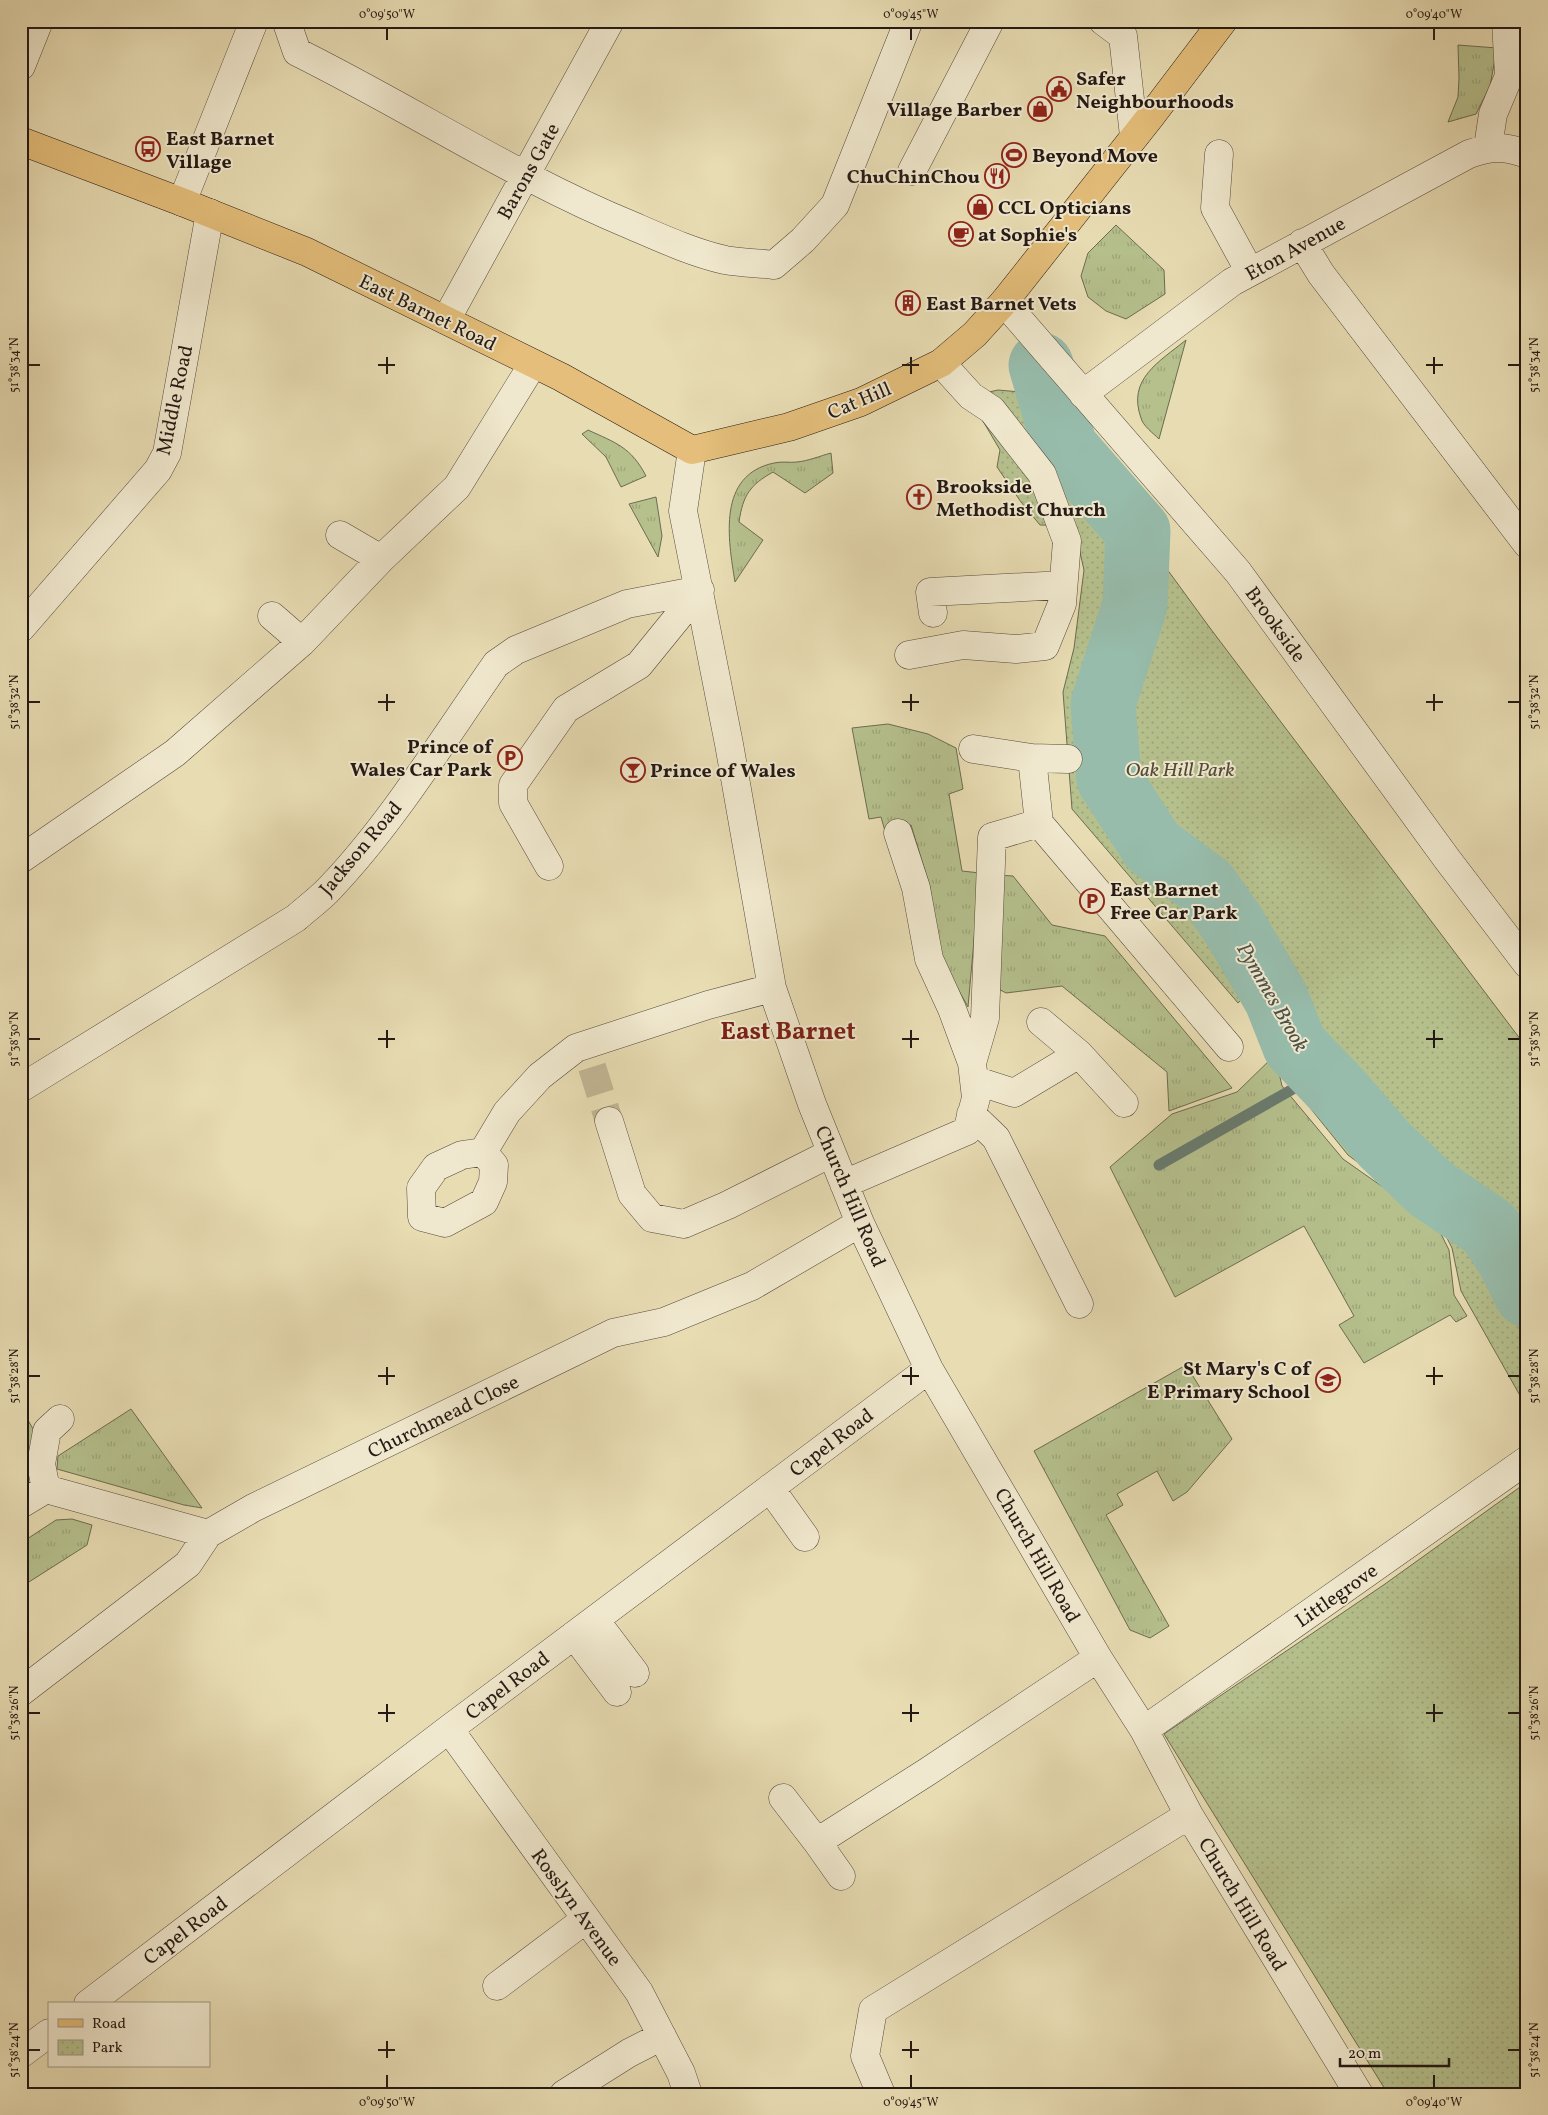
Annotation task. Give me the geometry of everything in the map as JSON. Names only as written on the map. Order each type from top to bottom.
[{"type":"main road","name":"Cat Hill","points":[[692,450],[789,427],[862,402],[941,363],[975,334],[1004,302],[1198,55],[1215,24]]},
{"type":"main road","name":"East Barnet Road","points":[[21,141],[307,252],[561,378],[692,450]]},
{"type":"street","points":[[21,66],[39,21]]},
{"type":"street","points":[[182,202],[254,21]]},
{"type":"street","points":[[288,21],[297,52],[353,80],[525,176],[586,207],[670,242],[726,260],[774,265],[803,240],[835,205],[907,25]]},
{"type":"street","name":"Barons Gate","points":[[446,320],[610,21]]},
{"type":"street","points":[[912,171],[990,21]]},
{"type":"street","points":[[1103,21],[1122,36],[1134,136]]},
{"type":"street","points":[[1488,147],[1493,114],[1509,76],[1506,21]]},
{"type":"street","name":"Eton Avenue","points":[[1083,394],[1232,282],[1302,243],[1469,154],[1488,147],[1511,148],[1527,154]]},
{"type":"street","points":[[1220,154],[1215,208],[1250,272]]},
{"type":"street","name":"Middle Road","points":[[21,628],[158,470],[167,453],[210,213]]},
{"type":"street","points":[[1302,243],[1321,274],[1527,544]]},
{"type":"street","name":"Brookside","points":[[1004,302],[1238,572],[1447,859],[1527,964]]},
{"type":"street","points":[[909,655],[963,646],[1016,648],[1045,646],[1062,604],[1067,541],[1042,474],[992,410],[971,396],[941,363]]},
{"type":"street","points":[[21,860],[175,753],[302,642],[381,559],[457,487],[533,364]]},
{"type":"street","points":[[549,866],[513,803],[513,785],[566,709],[638,665],[700,590],[683,511],[692,450]]},
{"type":"street","points":[[340,535],[381,559]]},
{"type":"street","points":[[933,613],[930,592],[1063,585]]},
{"type":"street","name":"Church Hill Road","points":[[700,590],[772,988],[812,1104],[860,1223],[929,1369],[1098,1658],[1144,1730],[1188,1815],[1359,2094]]},
{"type":"street","name":"Jackson Road","points":[[21,1088],[296,918],[329,890],[356,859],[383,823],[496,664],[516,650],[627,604],[700,590]]},
{"type":"street","points":[[272,616],[302,642]]},
{"type":"street","points":[[973,748],[1032,758],[1068,760]]},
{"type":"street","points":[[1032,758],[1039,822],[1228,1048]]},
{"type":"street","points":[[973,1071],[985,1018],[992,837],[1039,822]]},
{"type":"street","points":[[844,1184],[967,1131],[976,1098],[973,1071],[952,1009],[929,959],[916,888],[898,833]]},
{"type":"street","points":[[483,1152],[507,1112],[540,1076],[576,1048],[589,1056],[708,1005],[772,988]]},
{"type":"street","points":[[1041,1022],[1079,1054],[1124,1103]]},
{"type":"street","points":[[973,1071],[1014,1093],[1079,1054]]},
{"type":"street","points":[[971,1114],[996,1138],[1079,1304]]},
{"type":"street","points":[[610,1121],[632,1194],[652,1218],[684,1224],[728,1205],[831,1153]]},
{"type":"street","name":"Churchmead Close","points":[[208,1534],[253,1508],[613,1333],[664,1322],[752,1286],[860,1223]]},
{"type":"street","name":"Capel Road","points":[[91,2002],[584,1627],[929,1369]]},
{"type":"street","points":[[46,1489],[41,1464],[47,1431],[60,1419]]},
{"type":"street","name":"Littlegrove","points":[[1144,1730],[1527,1460]]},
{"type":"street","points":[[770,1488],[804,1537]]},
{"type":"street","points":[[21,1504],[46,1489],[208,1534],[188,1564],[21,1692]]},
{"type":"street","points":[[584,1627],[626,1682]]},
{"type":"street","points":[[817,1842],[927,1772],[1098,1658]]},
{"type":"street","name":"Rosslyn Avenue","points":[[449,1729],[638,1992],[681,2073],[688,2094]]},
{"type":"street","points":[[783,1798],[842,1876]]},
{"type":"street","points":[[881,2094],[864,2056],[873,2010],[1188,1815]]},
{"type":"street","points":[[498,1986],[586,1919]]},
{"type":"street","points":[[21,2054],[48,2034]]},
{"type":"street","points":[[564,2094],[629,2053],[662,2036]]},
{"type":"green space","points":[[1458,45],[1497,48],[1490,86],[1476,114],[1448,122],[1458,97]]},
{"type":"green space","points":[[1116,225],[1164,270],[1165,294],[1126,319],[1106,311],[1088,297],[1081,276],[1088,253]]},
{"type":"green space","points":[[1186,340],[1159,439],[1142,421],[1138,404],[1138,392],[1142,382],[1156,364]]},
{"type":"green space","name":"Oak Hill Park","points":[[998,390],[1032,393],[1053,413],[1210,628],[1527,1048],[1527,1408],[1461,1291],[1452,1248],[1435,1214],[1381,1180],[1348,1155],[1286,1078],[1276,1043],[1285,1035],[1251,990],[1238,1003],[1072,809],[1063,692],[1074,648],[1084,570],[1074,526],[1040,525],[1021,502],[997,467],[1000,450],[980,416],[971,396]]},
{"type":"green space","points":[[588,430],[622,447],[635,458],[646,476],[621,487],[606,457],[582,434]]},
{"type":"green space","points":[[831,453],[833,473],[805,493],[773,472],[753,486],[745,498],[739,522],[763,540],[735,582],[730,547],[730,511],[735,495],[743,481],[756,470],[774,463],[810,460]]},
{"type":"green space","points":[[656,497],[662,536],[658,557],[629,504]]},
{"type":"green space","points":[[888,724],[928,734],[956,748],[963,789],[949,794],[962,871],[980,873],[968,1007],[940,957],[930,887],[911,825],[885,831],[881,817],[869,819],[852,728]]},
{"type":"green space","points":[[996,875],[1013,876],[1052,925],[1105,936],[1232,1088],[1169,1111],[1167,1072],[1062,986],[1006,993],[993,986]]},
{"type":"green space","points":[[1275,1055],[1282,1086],[1343,1159],[1380,1185],[1431,1214],[1449,1250],[1454,1295],[1467,1316],[1456,1322],[1450,1315],[1364,1363],[1339,1325],[1354,1316],[1304,1226],[1175,1297],[1110,1167],[1172,1114],[1237,1092]]},
{"type":"green space","points":[[1186,1365],[1232,1439],[1187,1492],[1173,1501],[1157,1471],[1117,1494],[1123,1505],[1106,1515],[1169,1626],[1150,1638],[1130,1630],[1034,1451]]},
{"type":"green space","points":[[131,1409],[202,1508],[184,1505],[57,1469],[58,1456]]},
{"type":"green space","points":[[25,1415],[36,1434],[31,1448],[21,1454],[21,1417]]},
{"type":"green space","points":[[1527,1482],[1527,2094],[1388,2094],[1164,1734],[1385,1584]]},
{"type":"green space","points":[[72,1519],[92,1525],[87,1545],[21,1587],[21,1543],[56,1520]]},
{"type":"waterway","name":"Pymmes Brook","points":[[1041,365],[1065,447],[1138,531],[1135,605],[1103,704],[1109,779],[1153,847],[1206,886],[1234,926],[1276,998],[1295,1046],[1341,1094],[1384,1144],[1430,1188],[1489,1228],[1510,1261],[1527,1295]]},
{"type":"waterway","points":[[1159,1165],[1321,1073]]},
{"type":"tunnel","points":[[592,1067],[609,1121]]},
{"type":"place","name":"Safer Neighbourhoods","points":[[1059,89]]},
{"type":"place","name":"Village Barber","points":[[1040,109]]},
{"type":"place","name":"East Barnet Village","points":[[148,149]]},
{"type":"place","name":"Beyond Move","points":[[1014,155]]},
{"type":"place","name":"ChuChinChou","points":[[997,176]]},
{"type":"place","name":"CCL Opticians","points":[[980,207]]},
{"type":"place","name":"at Sophie's","points":[[961,234]]},
{"type":"place","name":"East Barnet Vets","points":[[908,303]]},
{"type":"place","name":"Brookside Methodist Church","points":[[919,497]]},
{"type":"place","name":"Prince of Wales Car Park","points":[[510,758]]},
{"type":"place","name":"Prince of Wales","points":[[633,770]]},
{"type":"place","name":"East Barnet Free Car Park","points":[[1092,901]]},
{"type":"place","name":"St Mary's C of E Primary School","points":[[1328,1380]]},
{"type":"district","name":"East Barnet","points":[[788,1030]]}]
